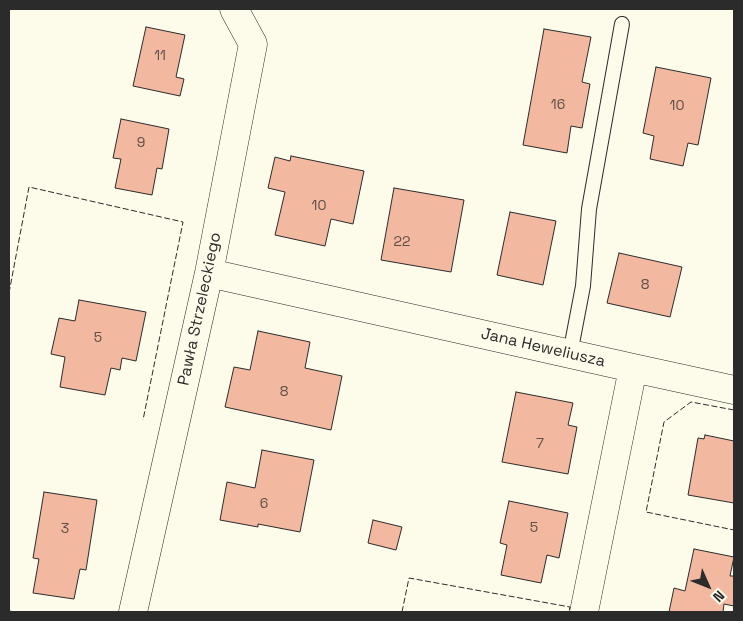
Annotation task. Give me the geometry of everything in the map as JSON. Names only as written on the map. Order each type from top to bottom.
[{"type":"street","name":"Pawła Strzeleckiego","points":[[133,612],[209,273],[253,44],[234,9]]},
{"type":"street","name":"Jana Heweliusza","points":[[209,273],[734,390]]},
{"type":"street","points":[[584,612],[633,368]]},
{"type":"lane","points":[[570,354],[583,286],[589,208],[622,24]]},
{"type":"building","points":[[146,27],[185,35],[176,77],[184,79],[180,96],[133,86]]},
{"type":"building","points":[[544,29],[591,37],[582,82],[590,84],[582,128],[571,126],[567,153],[523,145]]},
{"type":"building","points":[[656,67],[711,78],[698,145],[688,143],[683,166],[650,159],[654,136],[643,133]]},
{"type":"building","points":[[121,119],[169,129],[162,169],[157,168],[152,195],[115,188],[121,159],[113,158]]},
{"type":"building","points":[[291,156],[364,171],[353,224],[331,219],[325,246],[275,235],[285,192],[268,188],[275,157],[290,161]]},
{"type":"building","points":[[394,188],[464,200],[451,272],[381,260]]},
{"type":"building","points":[[510,212],[556,221],[543,285],[497,275]]},
{"type":"building","points":[[619,253],[682,267],[670,317],[607,303]]},
{"type":"building","points":[[79,300],[146,312],[136,361],[122,358],[120,370],[111,368],[105,395],[60,387],[65,357],[51,354],[59,318],[75,321]]},
{"type":"building","points":[[258,331],[310,342],[305,368],[342,376],[331,430],[225,407],[234,367],[250,370]]},
{"type":"building","points":[[516,392],[573,403],[568,425],[577,427],[568,474],[502,462]]},
{"type":"building","points":[[705,435],[734,441],[734,503],[688,495],[698,438],[704,439]]},
{"type":"building","points":[[262,450],[314,460],[300,532],[258,524],[258,527],[220,520],[227,482],[255,488]]},
{"type":"building","points":[[44,492],[97,500],[86,570],[80,569],[74,599],[33,593],[39,559],[33,558]]},
{"type":"building","points":[[509,501],[568,513],[559,558],[547,555],[541,583],[501,575],[507,545],[500,543]]},
{"type":"building","points":[[373,520],[402,527],[396,550],[368,543]]},
{"type":"building","points":[[694,549],[734,557],[730,576],[734,576],[734,606],[724,604],[723,612],[669,612],[674,588],[685,591]]},
{"type":"fence","points":[[9,293],[29,187],[183,222],[143,420]]},
{"type":"fence","points":[[734,410],[691,402],[664,422],[646,512],[734,530]]},
{"type":"fence","points":[[402,612],[409,578],[570,607],[569,612]]},
{"type":"fence","points":[[9,611],[15,612]]}]
